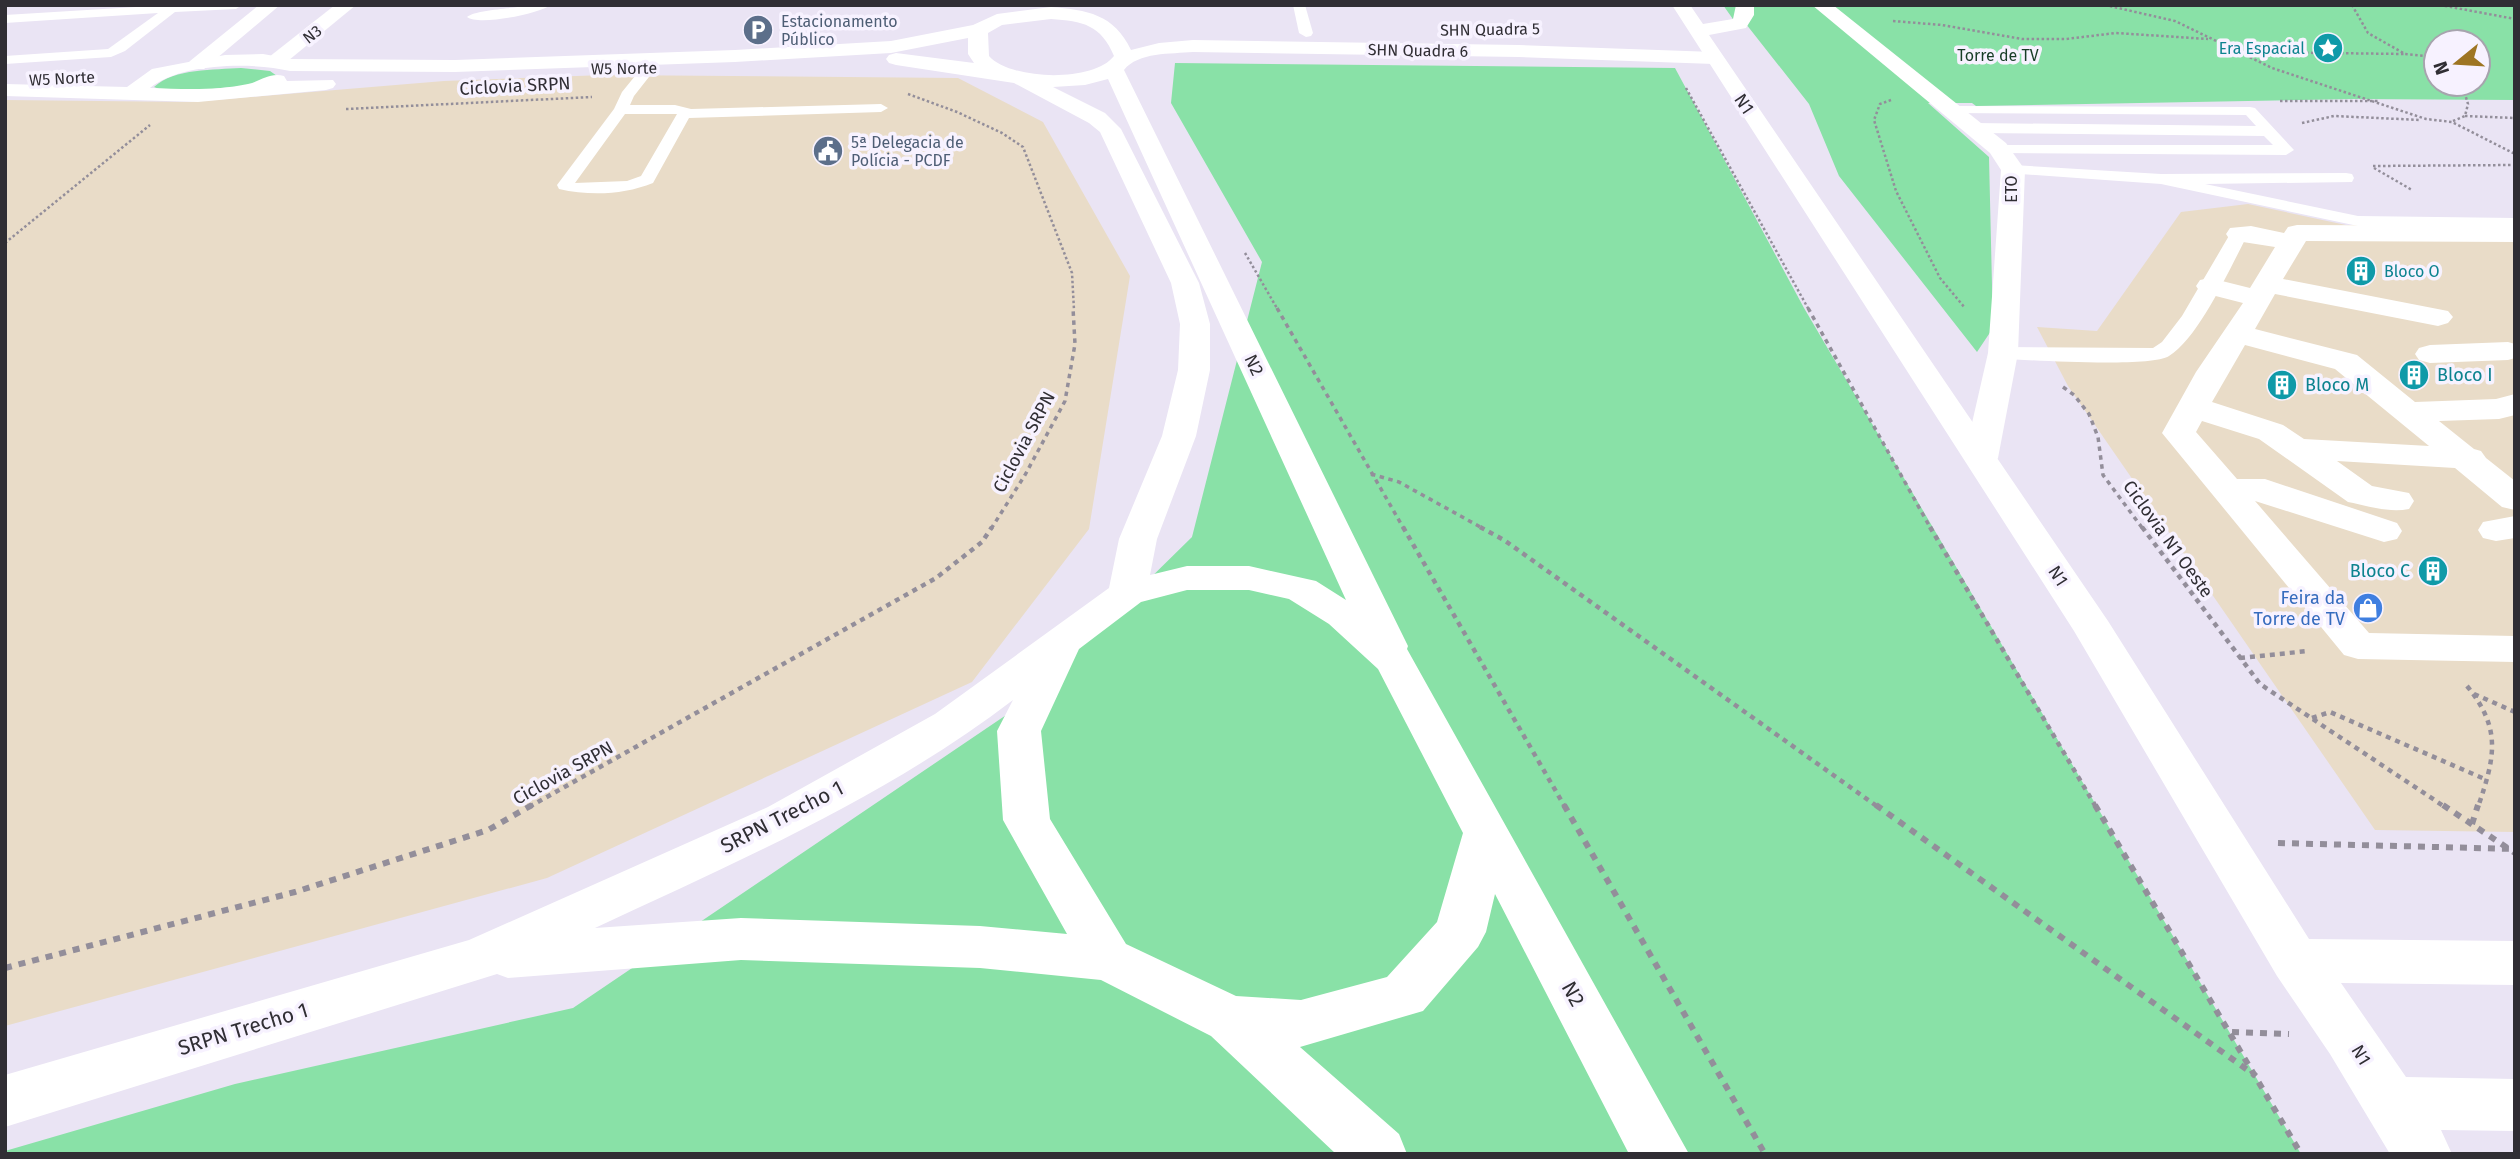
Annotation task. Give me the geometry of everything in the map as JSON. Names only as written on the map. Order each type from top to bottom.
[{"type":"main road","points":[[197,65],[271,5]]},
{"type":"main road","name":"N3","points":[[253,90],[282,78],[283,63],[347,5]]},
{"type":"main road","points":[[995,72],[980,60],[977,49],[988,25],[1021,5]]},
{"type":"main road","name":"N1","points":[[1681,5],[2094,631],[2295,961],[2349,1037],[2423,1154]]},
{"type":"main road","points":[[1673,31],[1706,44],[1739,24],[1745,15],[1745,5]]},
{"type":"main road","name":"ETO","points":[[1821,5],[1998,148],[2013,170],[2003,353],[1981,458]]},
{"type":"main road","points":[[1080,10],[1114,34]]},
{"type":"main road","name":"W5 Norte","points":[[5,80],[160,73],[197,65],[283,63],[454,66],[735,57],[891,47],[988,25],[1080,10]]},
{"type":"main road","name":"SHN Quadra 5","points":[[1114,34],[1170,36],[1420,30]]},
{"type":"main road","name":"N2","points":[[1114,34],[1119,63],[1395,661],[1486,835],[1660,1154]]},
{"type":"main road","points":[[1519,51],[1537,41],[1532,35]]},
{"type":"main road","name":"SHN Quadra 6","points":[[1022,79],[1066,79],[1119,63],[1193,46],[1624,55],[1706,44]]},
{"type":"main road","name":"W5 Norte","points":[[5,90],[198,96],[458,74],[840,58],[918,61],[995,72],[1022,79]]},
{"type":"main road","points":[[139,95],[136,89],[160,73]]},
{"type":"main road","points":[[1022,79],[1088,112],[1110,130],[1185,283],[1195,324],[1195,370],[1180,436],[1138,539],[1127,593],[1187,578],[1250,578],[1302,590],[1343,615],[1395,661]]},
{"type":"main road","points":[[2212,412],[2201,369],[2236,332],[2297,233],[2515,234]]},
{"type":"main road","points":[[2239,234],[2292,243]]},
{"type":"main road","points":[[2210,286],[2261,294],[2374,304],[2438,317]]},
{"type":"main road","points":[[2261,294],[2297,310]]},
{"type":"main road","points":[[2236,332],[2346,362],[2419,411],[2475,459],[2515,499]]},
{"type":"main road","points":[[2430,354],[2508,351]]},
{"type":"main road","points":[[2419,411],[2506,406]]},
{"type":"main road","points":[[2212,412],[2302,445],[2390,516],[2265,490],[2228,490]]},
{"type":"main road","points":[[2212,412],[2179,433],[2358,646],[2491,646]]},
{"type":"main road","points":[[2302,445],[2475,459]]},
{"type":"main road","points":[[2265,490],[2302,445]]},
{"type":"main road","name":"SRPN Trecho 1","points":[[5,1101],[481,958],[785,819],[950,725],[1127,593]]},
{"type":"main road","points":[[1062,641],[1019,731],[1027,820],[1108,959],[1230,1019],[1378,1154]]},
{"type":"main road","points":[[1230,1019],[1301,1024],[1405,995],[1460,932],[1486,835]]},
{"type":"main road","name":"SRPN Trecho 1","points":[[481,958],[741,939],[980,947],[1108,959]]},
{"type":"main road","points":[[2295,961],[2515,963]]},
{"type":"main road","points":[[2390,1103],[2515,1105]]},
{"type":"lane","points":[[5,19],[236,5]]},
{"type":"lane","points":[[472,17],[509,14],[545,5]]},
{"type":"lane","points":[[1299,5],[1306,33]]},
{"type":"lane","points":[[5,60],[111,53],[173,9]]},
{"type":"lane","points":[[649,68],[565,185],[581,189],[630,186],[647,179],[684,114]]},
{"type":"lane","points":[[624,103],[684,110],[684,114]]},
{"type":"lane","points":[[1943,103],[2250,111],[2286,150],[1998,148]]},
{"type":"lane","points":[[684,114],[881,108]]},
{"type":"lane","points":[[1974,128],[2265,127]]},
{"type":"lane","points":[[2013,170],[2161,178],[2346,178]]},
{"type":"lane","points":[[2161,178],[2358,221],[2515,223]]},
{"type":"lane","points":[[2003,353],[2144,356],[2161,353],[2174,341],[2210,286],[2239,234]]},
{"type":"path","points":[[2105,5],[2175,21],[2272,68],[2378,101],[2426,120]]},
{"type":"path","points":[[2352,5],[2368,33],[2405,54]]},
{"type":"path","points":[[2440,5],[2515,19]]},
{"type":"path","points":[[1842,22],[1914,21],[2022,39],[2066,39],[2116,33],[2208,39]]},
{"type":"path","points":[[2239,52],[2422,56]]},
{"type":"path","points":[[1624,55],[1630,61],[1658,65],[1677,72],[1959,579],[2259,1079],[2301,1154]]},
{"type":"path","name":"Ciclovia SRPN","points":[[5,968],[295,892],[488,830],[936,578],[982,542],[1026,475],[1065,401],[1075,344],[1072,273],[1023,147],[1002,133],[957,112],[896,90]]},
{"type":"path","name":"Ciclovia N1 Oeste","points":[[1943,103],[1900,97],[1880,104],[1874,120],[1896,191],[1940,278],[2003,353],[2080,397],[2100,440],[2103,475],[2260,684],[2513,851]]},
{"type":"path","points":[[2465,116],[2468,104],[2466,98]]},
{"type":"path","name":"Ciclovia SRPN","points":[[337,110],[624,103]]},
{"type":"path","points":[[2452,122],[2465,116],[2515,118]]},
{"type":"path","points":[[2265,127],[2308,123],[2334,117],[2452,122],[2515,154]]},
{"type":"path","points":[[5,243],[157,120],[143,120]]},
{"type":"path","points":[[2372,166],[2515,165]]},
{"type":"path","points":[[1242,249],[1765,1154]]},
{"type":"path","points":[[1370,474],[1399,482],[1504,540],[2259,1079]]},
{"type":"path","points":[[2240,658],[2358,646]]},
{"type":"path","points":[[2430,648],[2474,694],[2494,732],[2494,761],[2472,824]]},
{"type":"path","points":[[2474,694],[2515,712]]},
{"type":"path","points":[[2312,718],[2329,712],[2487,780]]},
{"type":"path","points":[[2222,842],[2513,851]]},
{"type":"shaded area","points":[[604,75],[958,78],[1043,122],[1130,276],[1089,529],[972,682],[547,878],[5,1026],[5,100],[191,102],[444,81]]},
{"type":"shaded area","name":"Feira da Torre de TV","points":[[2248,204],[2346,225],[2515,225],[2515,832],[2375,830],[2068,386],[2037,327],[2097,331],[2181,212]]},
{"type":"green space","name":"Torre de TV","points":[[1723,5],[2515,5],[2515,100],[2354,99],[1976,106],[1972,103],[1928,103],[1989,157],[1993,328],[1977,352],[1839,176],[1809,104],[1735,10],[1735,22]]},
{"type":"green space","points":[[1175,63],[1675,68],[1804,308],[2301,1154],[5,1154],[5,1151],[235,1084],[573,1008],[1021,705],[1192,537],[1262,262],[1171,103]]},
{"type":"green space","points":[[241,68],[270,71],[277,76],[263,84],[170,93],[154,87],[184,73]]},
{"type":"place","name":"Estacionamento Público","points":[[758,30]]},
{"type":"place","name":"Era Espacial","points":[[2328,48]]},
{"type":"place","name":"5ª Delegacia de Polícia - PCDF","points":[[828,151]]},
{"type":"place","name":"Bloco O","points":[[2361,271]]},
{"type":"place","name":"Bloco I","points":[[2414,375]]},
{"type":"place","name":"Bloco M","points":[[2282,385]]},
{"type":"place","name":"Bloco C","points":[[2433,571]]},
{"type":"place","name":"Feira da Torre de TV","points":[[2368,608]]}]
